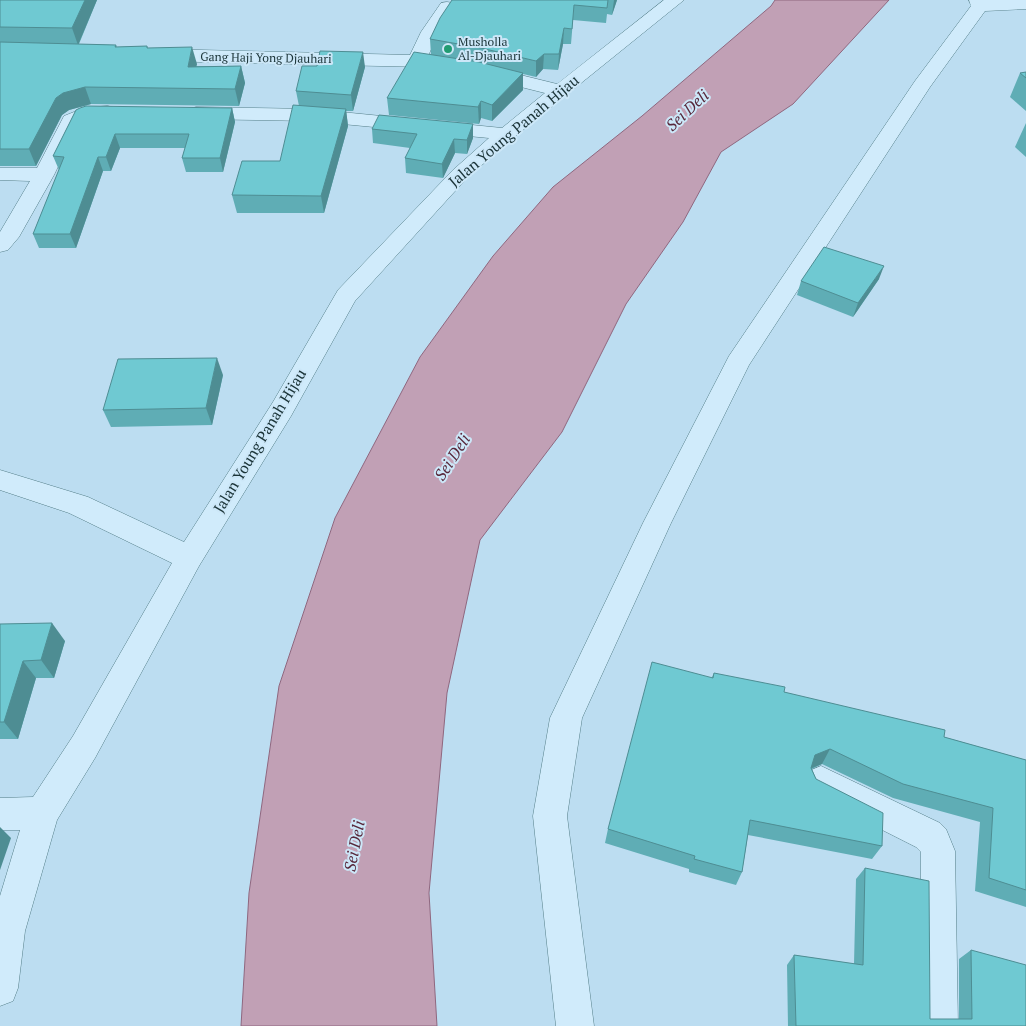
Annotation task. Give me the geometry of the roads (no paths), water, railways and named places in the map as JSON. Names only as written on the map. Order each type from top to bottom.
[{"type":"street","name":"Jalan Young Panah Hijau","points":[[0,988],[4,931],[42,813],[84,747],[189,558],[282,409],[346,296],[460,174],[506,134],[675,0]]},
{"type":"street","points":[[575,1026],[550,816],[566,718],[658,524],[738,362],[922,85],[979,3],[1026,4]]},
{"type":"street","points":[[416,61],[430,32],[447,7]]},
{"type":"street","name":"Gang Haji Yong Djauhari","points":[[139,55],[416,61],[467,69],[560,91]]},
{"type":"street","points":[[0,245],[8,238],[44,175],[71,120],[76,115],[91,112],[131,112]]},
{"type":"street","points":[[181,113],[311,115],[506,134]]},
{"type":"street","points":[[0,174],[44,175]]},
{"type":"street","points":[[0,480],[78,505],[189,558]]},
{"type":"street","points":[[821,782],[928,835],[934,841],[938,851],[939,1026]]},
{"type":"street","points":[[0,814],[42,813]]},
{"type":"water","name":"Sei Deli","points":[[775,0],[889,0],[793,104],[721,152],[683,222],[626,304],[562,432],[480,540],[447,693],[429,893],[437,1026],[241,1026],[249,893],[279,686],[335,518],[420,357],[493,256],[553,187],[642,116],[771,6]]},
{"type":"place","name":"Musholla Al-Djauhari","points":[[448,49]]}]
